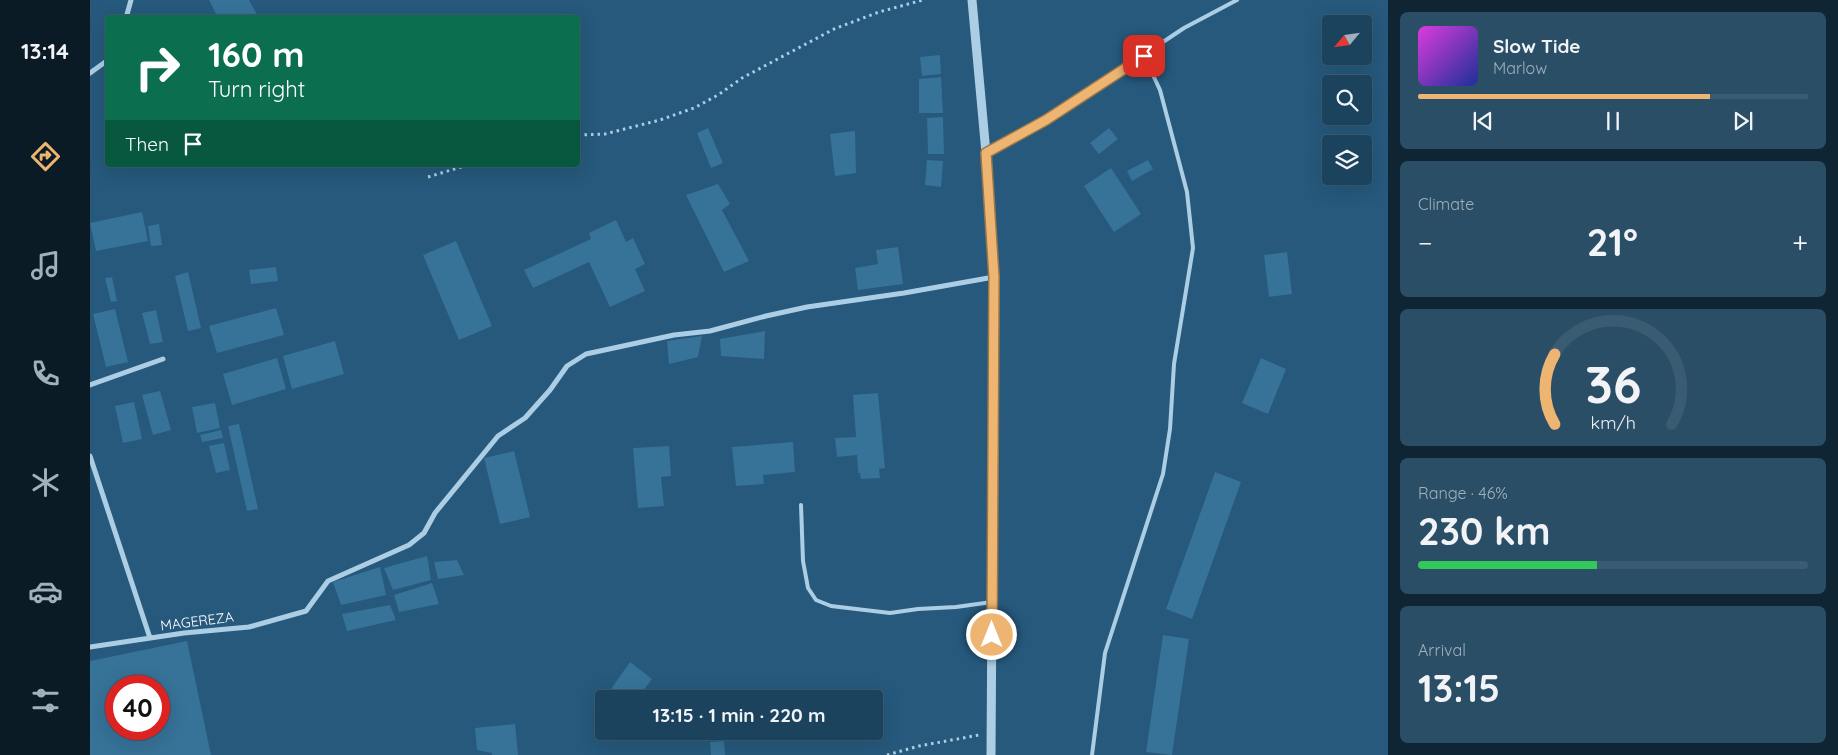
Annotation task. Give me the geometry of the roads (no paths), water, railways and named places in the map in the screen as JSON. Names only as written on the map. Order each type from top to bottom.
[{"type":"street","points":[[127,15],[131,0]]},
{"type":"street","points":[[972,0],[986,153],[994,277],[991,755]]},
{"type":"street","points":[[90,73],[105,62]]},
{"type":"street","name":"MAGEREZA","points":[[90,647],[250,627],[306,611],[328,581],[409,545],[424,533],[435,513],[498,436],[525,418],[550,390],[567,366],[586,354],[674,335],[710,331],[806,307],[904,293],[994,277]]},
{"type":"street","points":[[90,385],[162,359]]},
{"type":"street","points":[[90,456],[150,638]]},
{"type":"lane","points":[[986,153],[1046,120],[1184,28],[1237,0]]},
{"type":"lane","points":[[1092,755],[1105,653],[1163,474],[1170,429],[1174,364],[1194,248],[1187,192],[1160,90],[1144,56]]},
{"type":"lane","points":[[801,505],[803,561],[808,588],[816,600],[832,606],[890,613],[992,602]]}]
